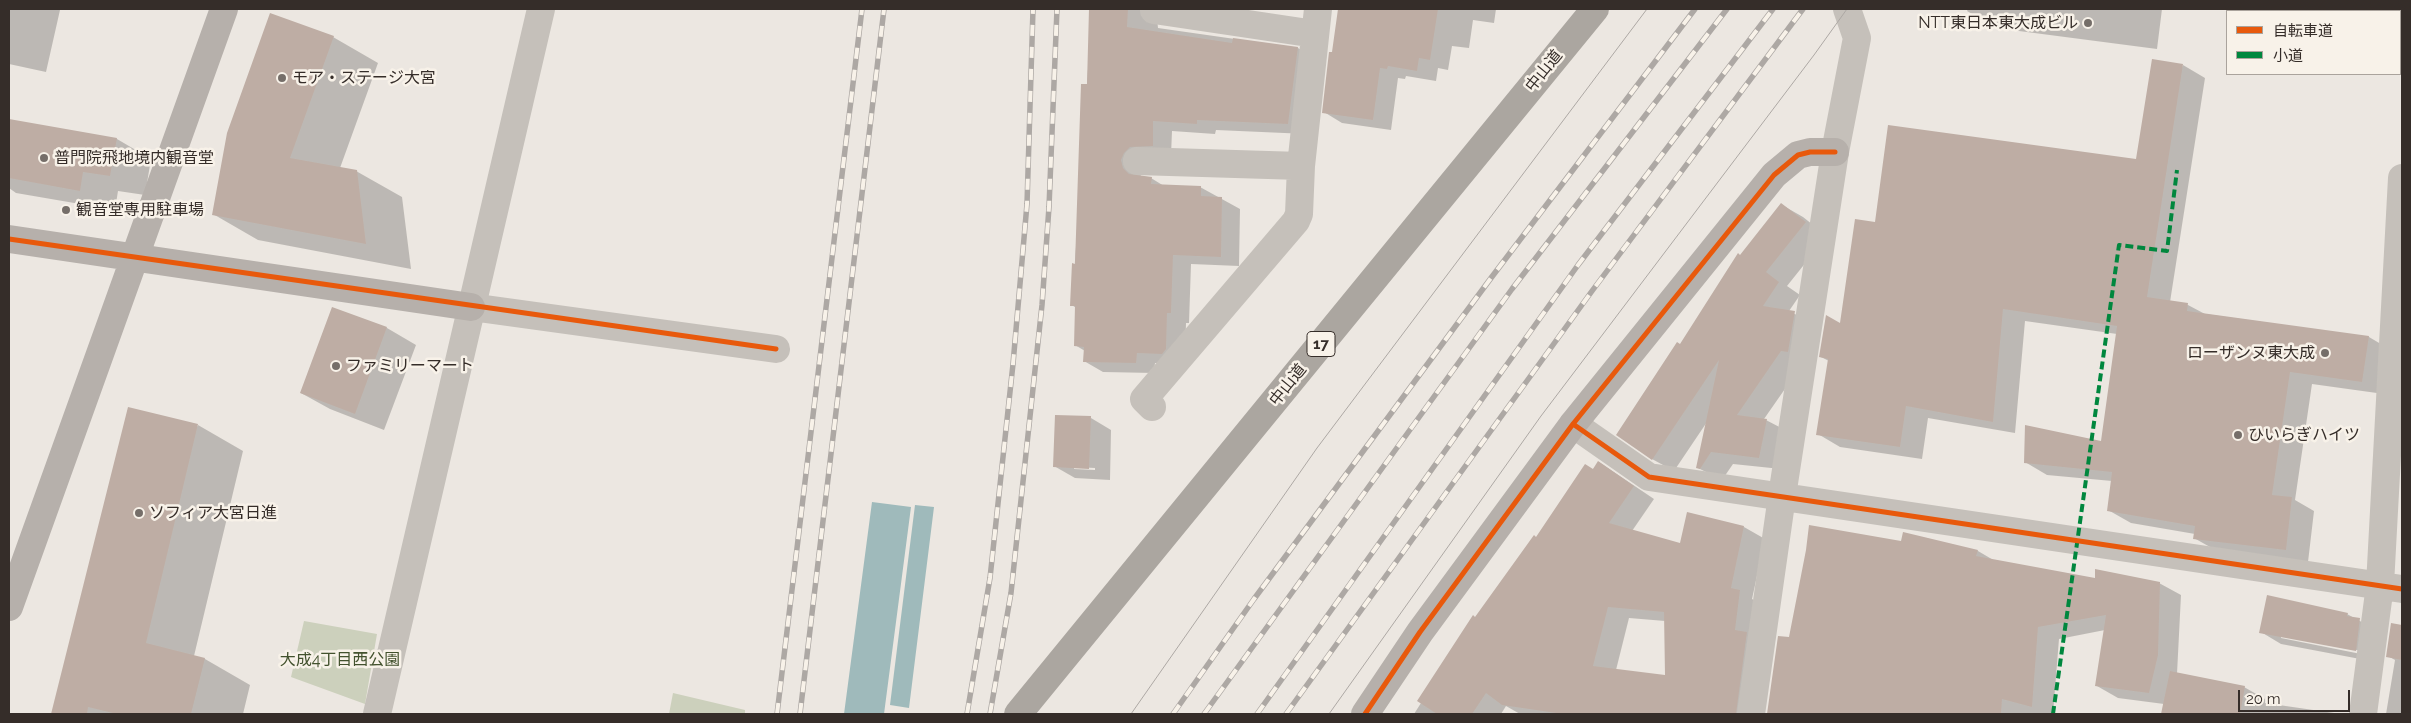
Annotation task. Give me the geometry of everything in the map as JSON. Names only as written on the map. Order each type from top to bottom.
[{"type":"highway","name":"中山道","points":[[1018,714],[1595,9]]},
{"type":"street","points":[[9,607],[224,9]]},
{"type":"street","points":[[377,714],[540,9]]},
{"type":"street","points":[[1751,714],[1782,496],[1835,152],[1857,38],[1848,9]]},
{"type":"street","points":[[1152,407],[1144,399],[1296,221],[1299,214],[1301,166],[1317,21],[1154,10]]},
{"type":"street","points":[[1365,714],[1420,632],[1573,424],[1774,175],[1798,155],[1810,152],[1835,152]]},
{"type":"street","points":[[1137,162],[1301,166]]},
{"type":"street","points":[[2362,714],[2391,587],[2402,178]]},
{"type":"street","points":[[9,239],[471,307],[776,349]]},
{"type":"street","points":[[1573,424],[1648,477],[2391,587]]},
{"type":"green space","name":"大成4丁目西公園","points":[[304,621],[377,634],[365,704],[291,677]]},
{"type":"green space","points":[[673,693],[745,710],[745,714],[669,714]]},
{"type":"water","points":[[872,502],[911,507],[884,714],[844,714]]},
{"type":"water","points":[[915,505],[934,507],[909,708],[890,705]]},
{"type":"building","points":[[1089,9],[1128,9],[1127,27],[1232,43],[1233,38],[1298,47],[1288,124],[1197,120],[1197,124],[1153,121],[1153,146],[1130,147],[1124,153],[1121,160],[1123,168],[1129,174],[1152,177],[1151,184],[1201,186],[1201,196],[1222,197],[1221,257],[1173,255],[1171,313],[1167,313],[1166,349],[1162,354],[1137,353],[1136,363],[1083,362],[1084,347],[1074,346],[1075,306],[1070,306],[1072,263],[1075,264],[1081,84],[1087,84]]},
{"type":"building","points":[[1338,9],[1438,9],[1430,60],[1419,58],[1417,71],[1388,66],[1387,69],[1380,68],[1373,120],[1322,113],[1329,52],[1332,52]]},
{"type":"building","points":[[270,13],[334,36],[290,158],[357,170],[366,244],[212,215],[227,133]]},
{"type":"building","points":[[2152,59],[2183,64],[2147,297],[2188,303],[2187,311],[2369,336],[2362,382],[2290,372],[2272,495],[2292,497],[2286,550],[2193,539],[2195,526],[2107,511],[2112,472],[2024,463],[2025,425],[2101,441],[2117,326],[2003,309],[1993,422],[1906,406],[1900,447],[1816,435],[1828,359],[1819,357],[1826,315],[1840,323],[1855,219],[1875,222],[1888,125],[2136,159]]},
{"type":"building","points":[[9,119],[117,138],[110,176],[83,172],[80,191],[9,178]]},
{"type":"building","points":[[1781,203],[1806,222],[1766,272],[1779,282],[1763,306],[1795,311],[1788,352],[1781,351],[1737,415],[1767,419],[1759,458],[1711,452],[1700,469],[1696,468],[1719,360],[1652,460],[1616,435],[1677,342],[1680,344],[1738,253],[1740,255]]},
{"type":"building","points":[[332,307],[387,327],[355,414],[300,393]]},
{"type":"building","points":[[128,407],[198,424],[146,643],[205,658],[191,714],[117,714],[88,707],[87,714],[51,714]]},
{"type":"building","points":[[1055,415],[1091,416],[1089,469],[1053,467]]},
{"type":"building","points":[[1598,461],[1634,486],[1609,523],[1680,543],[1687,512],[1744,526],[1731,588],[1740,590],[1735,630],[1747,632],[1736,714],[1563,714],[1502,705],[1486,693],[1472,714],[1437,714],[1417,701],[1473,615],[1475,617],[1534,535],[1536,537],[1585,464],[1593,469]],"holes":[[[1608,607],[1664,612],[1665,675],[1593,666]]]},
{"type":"building","points":[[1809,525],[1901,541],[1903,532],[1978,550],[1976,556],[2095,578],[2095,569],[2160,582],[2158,655],[2149,693],[2095,686],[2106,615],[2038,627],[2032,707],[2002,699],[2001,714],[1767,714],[1778,636],[1789,637]]},
{"type":"building","points":[[2267,595],[2348,613],[2347,616],[2360,618],[2356,651],[2259,633]]},
{"type":"building","points":[[2391,623],[2402,625],[2402,660],[2386,657]]},
{"type":"building","points":[[2170,671],[2245,686],[2240,714],[2161,714]]},
{"type":"tram line","points":[[1131,714],[1317,448],[1647,9]]},
{"type":"tram line","points":[[1329,714],[1541,416],[1847,9]]},
{"type":"railway","points":[[777,714],[862,9]]},
{"type":"railway","points":[[800,714],[884,9]]},
{"type":"railway","points":[[967,714],[990,578],[1013,364],[1027,204],[1033,9]]},
{"type":"railway","points":[[990,714],[1011,593],[1042,305],[1049,207],[1057,9]]},
{"type":"railway","points":[[1173,714],[1254,599],[1491,278],[1695,9]]},
{"type":"railway","points":[[1204,714],[1512,289],[1727,9]]},
{"type":"railway","points":[[1257,714],[1578,265],[1773,9]]},
{"type":"railway","points":[[1286,714],[1592,291],[1803,9]]},
{"type":"marked path","points":[[2053,714],[2119,245],[2167,251],[2177,170]]},
{"type":"cycle path","points":[[1365,714],[1420,632],[1573,424],[1774,175],[1798,155],[1810,152],[1835,152]]},
{"type":"cycle path","points":[[9,239],[776,349]]},
{"type":"cycle path","points":[[1573,424],[1649,477],[2402,589]]},
{"type":"place","name":"NTT東日本東大成ビル","points":[[2088,23]]},
{"type":"place","name":"モア・ステージ大宮","points":[[282,78]]},
{"type":"place","name":"普門院飛地境内観音堂","points":[[44,158]]},
{"type":"place","name":"観音堂専用駐車場","points":[[66,210]]},
{"type":"place","name":"ローザンヌ東大成","points":[[2325,353]]},
{"type":"place","name":"ファミリーマート","points":[[336,366]]},
{"type":"place","name":"ひいらぎハイツ","points":[[2238,435]]},
{"type":"place","name":"ソフィア大宮日進","points":[[139,513]]}]
